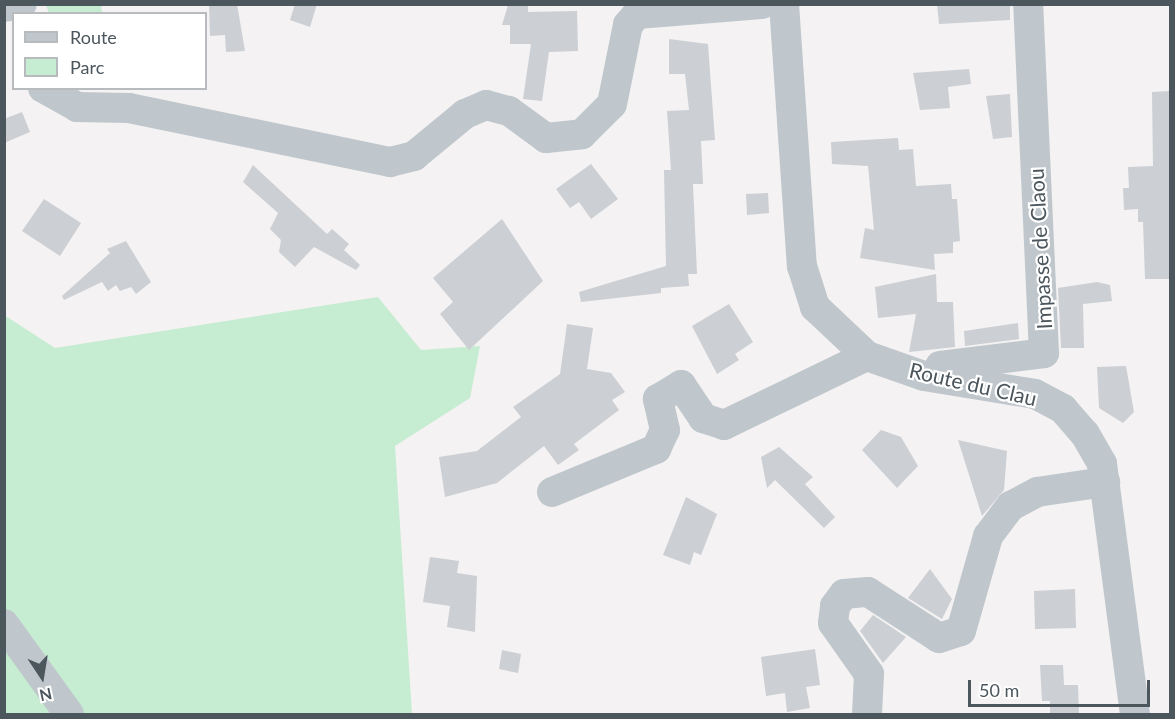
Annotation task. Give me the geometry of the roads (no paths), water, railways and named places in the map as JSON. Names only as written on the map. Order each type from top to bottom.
[{"type":"street","points":[[4,7],[22,4]]},
{"type":"street","points":[[47,90],[77,107],[129,108],[390,162],[414,156],[465,114],[486,105],[509,111],[546,138],[582,134],[612,104],[628,25],[637,14],[762,4]]},
{"type":"street","name":"Route du Clau","points":[[784,4],[802,266],[815,307],[867,356],[904,369],[1035,394],[1063,410],[1085,434],[1102,464],[1135,714]]},
{"type":"street","name":"Impasse de Claou","points":[[904,369],[1025,360],[1044,353],[1028,5]]},
{"type":"street","points":[[552,492],[656,449],[665,430],[657,399],[681,386],[703,418],[724,425],[867,356]]},
{"type":"street","points":[[867,714],[869,674],[833,623],[835,606],[844,594],[868,592],[939,638],[961,631],[987,536],[1011,506],[1037,492],[1105,482]]},
{"type":"street","points":[[4,624],[69,714]]}]
